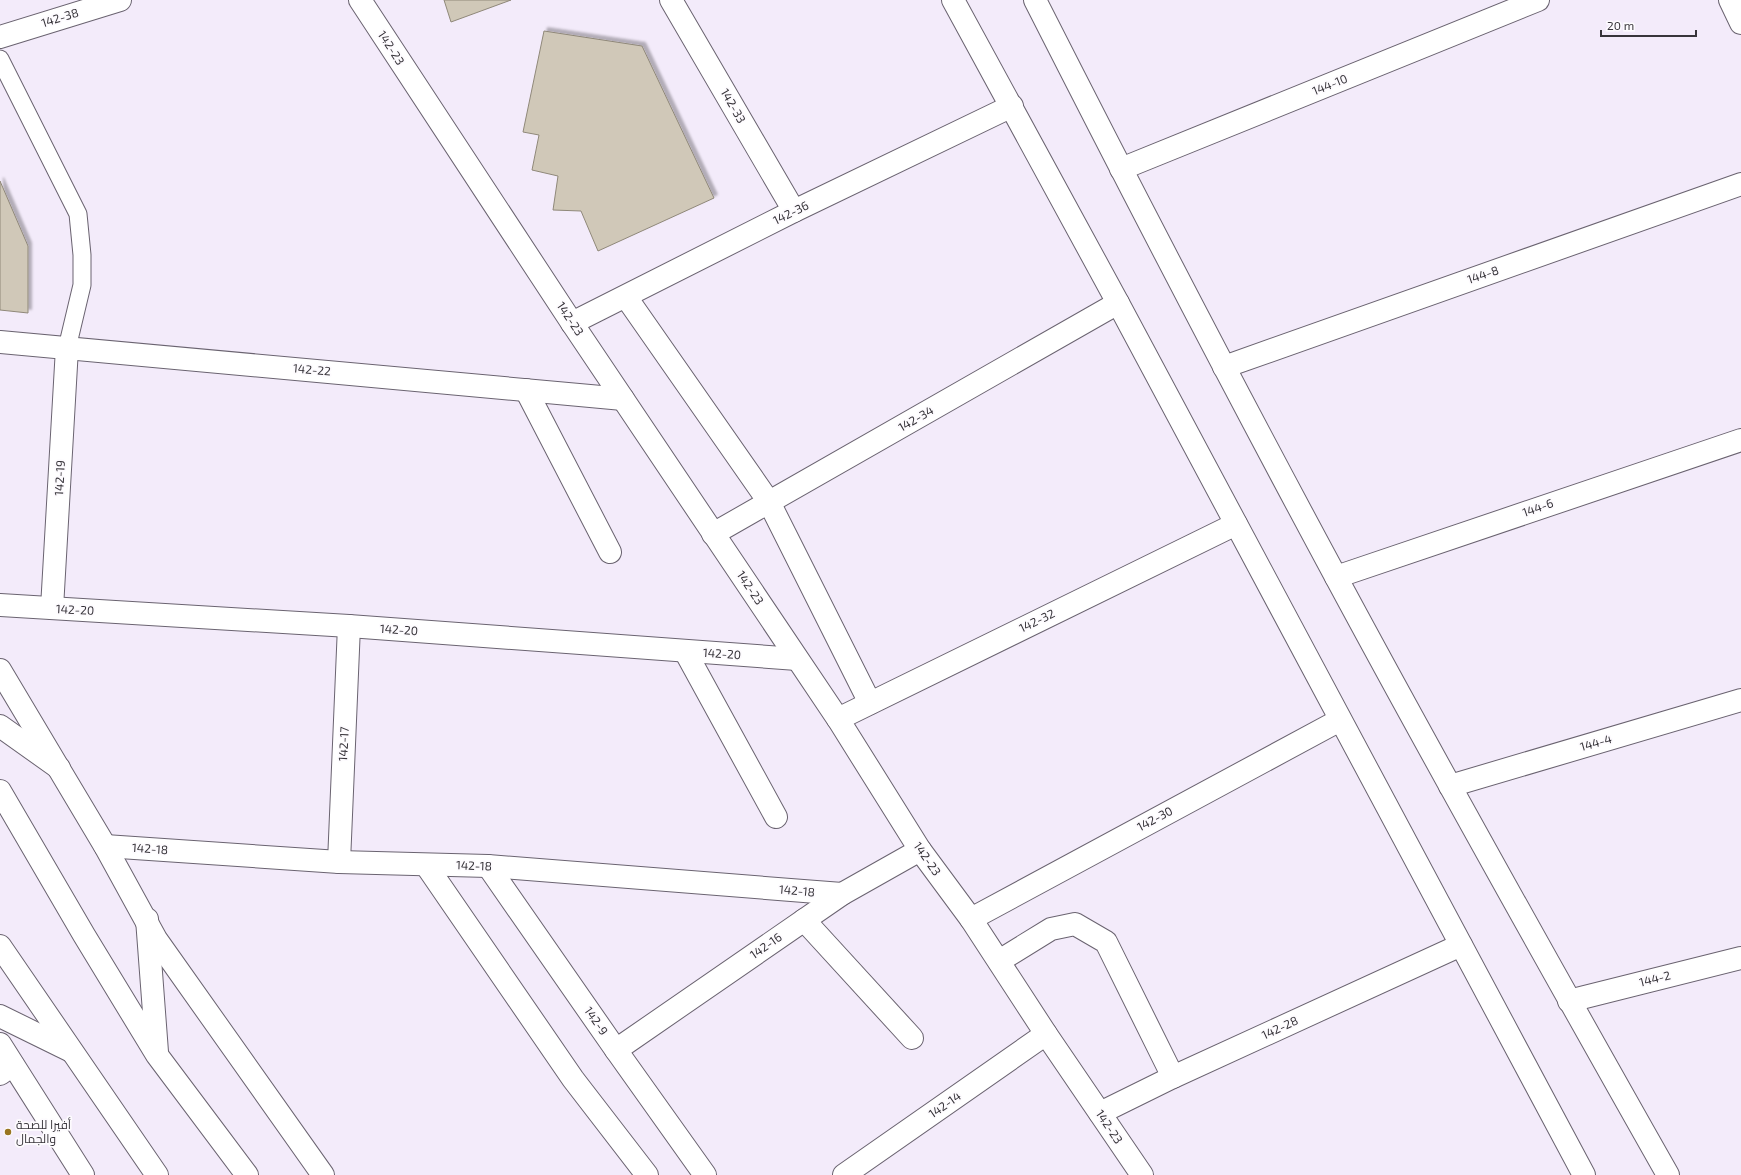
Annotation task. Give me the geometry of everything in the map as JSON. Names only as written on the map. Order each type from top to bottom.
[{"type":"main road","name":"142-38","points":[[0,37],[120,0]]},
{"type":"main road","name":"142-23","points":[[360,0],[623,400],[838,718],[920,850],[971,919],[1046,1034],[1142,1175]]},
{"type":"main road","name":"142-33","points":[[671,0],[794,211]]},
{"type":"main road","points":[[953,0],[1118,303],[1461,945],[1578,1173]]},
{"type":"main road","points":[[1035,0],[1224,367],[1336,577],[1569,1001],[1668,1175]]},
{"type":"main road","name":"144-10","points":[[1121,169],[1538,0]]},
{"type":"main road","points":[[1730,0],[1741,23]]},
{"type":"main road","name":"142-36","points":[[572,323],[794,211],[1012,106]]},
{"type":"main road","name":"144-8","points":[[1224,367],[1741,184]]},
{"type":"main road","points":[[626,297],[769,502],[870,703]]},
{"type":"main road","name":"142-34","points":[[713,534],[1118,303]]},
{"type":"main road","name":"142-22","points":[[0,342],[623,400]]},
{"type":"main road","name":"142-19","points":[[52,608],[67,348]]},
{"type":"main road","points":[[526,390],[610,552]]},
{"type":"main road","name":"144-6","points":[[1336,577],[1741,440]]},
{"type":"main road","name":"142-32","points":[[838,718],[1236,524]]},
{"type":"main road","name":"142-20","points":[[0,605],[349,626],[797,659]]},
{"type":"main road","name":"142-17","points":[[339,862],[349,626]]},
{"type":"main road","points":[[685,651],[776,817]]},
{"type":"main road","points":[[0,670],[105,846],[147,919],[156,939],[324,1175]]},
{"type":"main road","name":"144-4","points":[[1450,786],[1741,700]]},
{"type":"main road","name":"142-30","points":[[971,919],[1340,720]]},
{"type":"main road","points":[[0,726],[59,768]]},
{"type":"main road","points":[[0,791],[84,935],[157,1055],[247,1175]]},
{"type":"main road","name":"142-18","points":[[105,846],[339,862],[488,866],[842,894]]},
{"type":"main road","name":"142-16","points":[[616,1050],[842,894],[920,850]]},
{"type":"main road","points":[[426,865],[573,1079],[647,1175]]},
{"type":"main road","name":"142-9","points":[[488,866],[705,1175]]},
{"type":"main road","points":[[147,919],[157,1055]]},
{"type":"main road","points":[[804,920],[912,1038]]},
{"type":"main road","points":[[999,962],[1051,929],[1075,924],[1106,942],[1173,1077]]},
{"type":"main road","name":"142-28","points":[[1100,1113],[1173,1077],[1461,945]]},
{"type":"main road","points":[[0,946],[157,1175]]},
{"type":"main road","name":"144-2","points":[[1569,1001],[1741,958]]},
{"type":"main road","points":[[0,1016],[72,1052]]},
{"type":"main road","name":"142-14","points":[[844,1175],[1046,1034]]},
{"type":"main road","points":[[0,1044],[7,1070],[83,1175]]},
{"type":"lane","points":[[0,59],[78,214],[82,255],[82,286],[67,348]]},
{"type":"building","points":[[444,0],[511,0],[451,22]]},
{"type":"building","points":[[544,31],[642,46],[714,198],[598,251],[581,211],[553,210],[558,176],[532,170],[539,135],[523,132]]},
{"type":"building","points":[[0,181],[28,246],[28,313],[0,310]]},
{"type":"place","name":"أفيرا للصحة والجمال","points":[[8,1132]]}]
